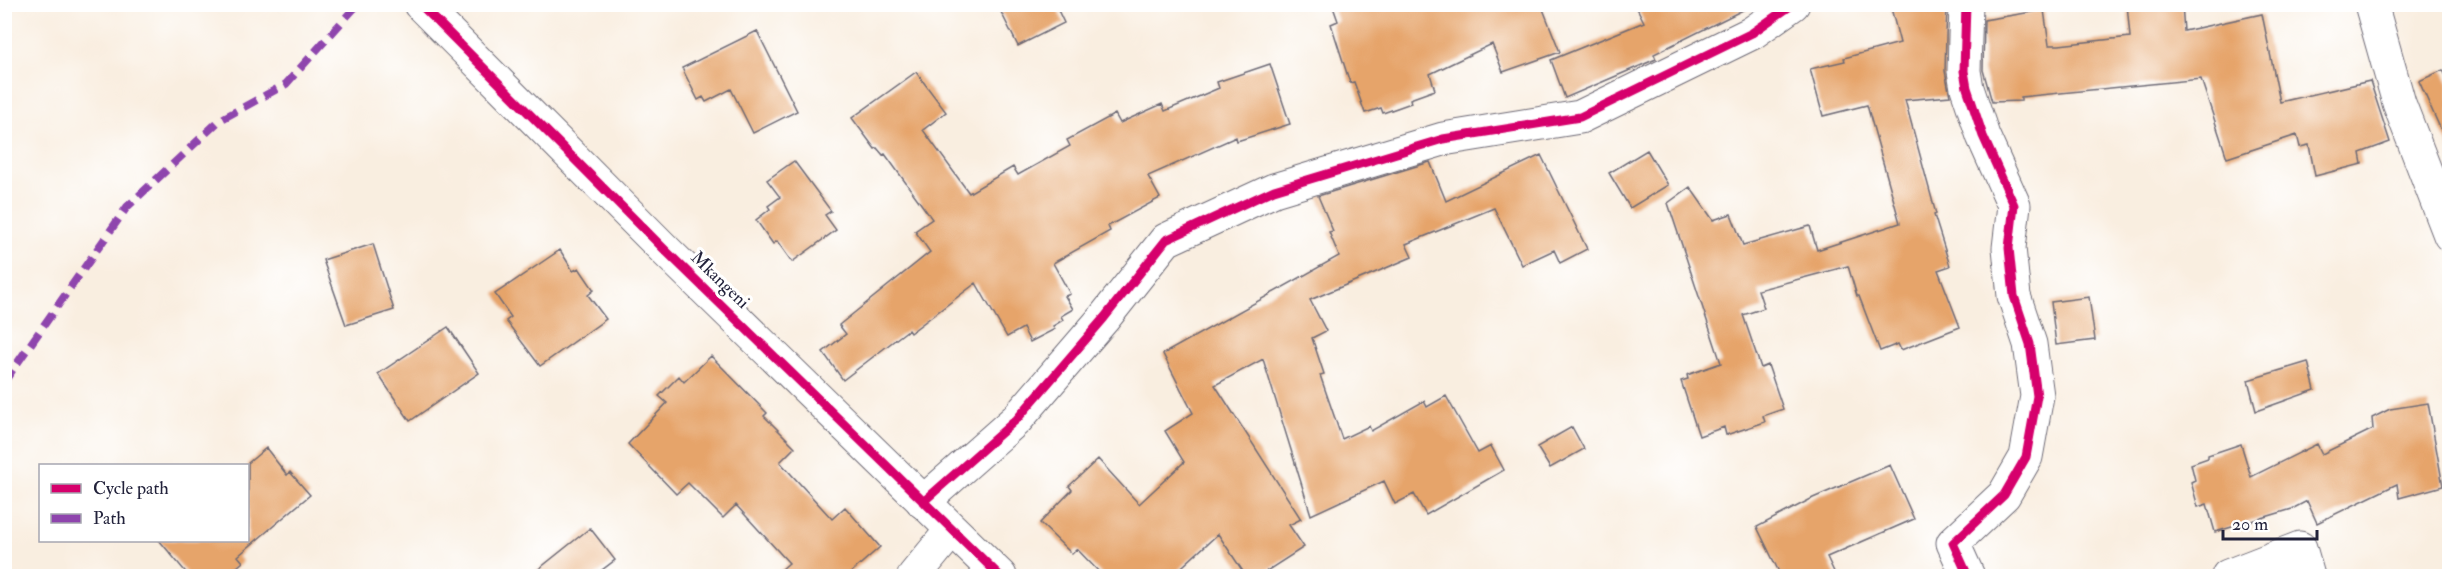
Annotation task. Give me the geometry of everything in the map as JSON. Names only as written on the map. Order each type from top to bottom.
[{"type":"street","name":"Mkangeni","points":[[420,4],[666,251],[951,531],[1000,576]]},
{"type":"street","points":[[923,502],[1017,419],[1104,318],[1166,240],[1274,190],[1443,139],[1580,117],[1752,33],[1793,4]]},
{"type":"street","points":[[1966,4],[1964,71],[1967,88],[1983,136],[2014,205],[2009,248],[2014,296],[2030,344],[2037,396],[2026,458],[2004,495],[1953,543],[1968,576]]},
{"type":"street","points":[[2372,4],[2399,103],[2450,235]]},
{"type":"street","points":[[914,576],[951,531]]},
{"type":"street","points":[[2228,576],[2300,548],[2308,576]]},
{"type":"building","points":[[997,4],[1055,4],[1064,23],[1018,46]]},
{"type":"building","points":[[1332,4],[1541,4],[1560,52],[1503,72],[1492,44],[1430,74],[1435,90],[1410,99],[1411,103],[1383,113],[1381,108],[1365,113],[1354,82],[1350,83],[1331,24],[1338,21]]},
{"type":"building","points":[[1635,4],[1755,4],[1654,54],[1656,59],[1565,98],[1551,60],[1644,22]]},
{"type":"building","points":[[1890,4],[1947,4],[1945,71],[1950,96],[1905,100],[1936,214],[1934,215],[1950,266],[1938,270],[1960,327],[1901,350],[1898,344],[1880,351],[1859,296],[1857,296],[1848,266],[1758,290],[1764,308],[1743,315],[1761,368],[1768,365],[1783,409],[1763,416],[1765,422],[1726,435],[1724,427],[1699,436],[1681,381],[1688,379],[1687,375],[1721,363],[1668,203],[1690,187],[1713,220],[1731,214],[1743,245],[1810,226],[1817,250],[1900,223],[1867,105],[1823,116],[1810,69],[1845,61],[1844,58],[1900,43]]},
{"type":"building","points":[[2127,4],[2182,4],[2184,31],[2262,14],[2280,102],[2370,81],[2390,142],[2360,153],[2362,164],[2315,176],[2309,145],[2300,147],[2297,135],[2227,158],[2201,79],[2021,97],[2021,101],[1992,102],[1983,70],[1984,20],[2044,10],[2049,45],[2059,45],[2130,37]]},
{"type":"building","points":[[757,31],[797,111],[753,133],[731,89],[706,102],[703,97],[698,100],[682,68]]},
{"type":"building","points":[[1270,64],[1290,124],[1237,141],[1236,137],[1148,176],[1160,198],[1108,226],[1110,231],[1053,263],[1070,294],[1065,296],[1073,309],[1061,316],[1063,320],[1053,326],[1055,329],[1030,342],[1023,328],[1007,337],[976,283],[910,333],[908,330],[843,380],[823,352],[846,334],[839,325],[930,252],[915,231],[932,219],[885,154],[875,149],[852,118],[916,72],[946,112],[923,130],[969,193],[1013,167],[1018,175],[1070,146],[1067,140],[1115,114],[1120,123],[1162,104],[1165,111],[1219,88],[1217,82]]},
{"type":"building","points":[[2443,70],[2450,84],[2450,150],[2419,81]]},
{"type":"building","points":[[1647,150],[1668,185],[1630,208],[1609,173]]},
{"type":"building","points":[[1541,155],[1587,249],[1560,263],[1554,250],[1522,265],[1494,208],[1406,244],[1412,257],[1310,300],[1326,331],[1312,338],[1324,374],[1320,375],[1342,439],[1369,426],[1371,431],[1424,401],[1427,407],[1446,396],[1478,453],[1491,446],[1504,470],[1426,515],[1414,494],[1395,504],[1384,481],[1311,515],[1263,359],[1215,385],[1301,519],[1289,525],[1304,547],[1259,576],[1246,576],[1218,534],[1172,576],[1103,576],[1077,549],[1072,554],[1040,523],[1072,490],[1069,486],[1098,459],[1139,504],[1184,462],[1165,431],[1193,413],[1163,354],[1339,256],[1329,232],[1333,231],[1318,196],[1430,162],[1446,201]]},
{"type":"building","points":[[794,161],[831,211],[825,215],[836,230],[792,262],[777,241],[773,244],[756,220],[770,209],[768,206],[780,197],[767,180]]},
{"type":"building","points":[[373,244],[394,310],[346,325],[323,260]]},
{"type":"building","points":[[560,250],[573,271],[579,268],[594,290],[588,295],[606,319],[540,366],[506,321],[511,317],[495,294]]},
{"type":"building","points":[[2089,297],[2095,340],[2056,345],[2051,302]]},
{"type":"building","points":[[448,327],[479,373],[410,421],[378,374]]},
{"type":"building","points":[[711,356],[767,413],[764,416],[795,447],[780,462],[832,519],[845,507],[880,547],[847,576],[774,576],[789,563],[736,505],[723,518],[688,483],[676,494],[628,444],[667,403],[659,396],[679,376],[684,382]]},
{"type":"building","points":[[2308,362],[2315,390],[2256,411],[2248,380]]},
{"type":"building","points":[[2428,403],[2443,486],[2399,498],[2397,484],[2317,523],[2307,501],[2292,509],[2215,532],[2207,504],[2198,507],[2191,482],[2195,480],[2191,464],[2208,458],[2208,455],[2241,444],[2251,477],[2317,444],[2322,454],[2373,429],[2372,418],[2390,409]]},
{"type":"building","points":[[1572,427],[1584,449],[1550,468],[1537,447]]},
{"type":"building","points":[[266,448],[287,475],[290,472],[310,495],[238,556],[243,562],[226,576],[189,576],[161,542],[249,542],[248,463]]},
{"type":"building","points":[[1890,465],[1914,519],[1827,557],[1836,576],[1781,576],[1757,527],[1813,498]]},
{"type":"building","points":[[590,528],[615,560],[594,576],[530,576]]},
{"type":"marked path","points":[[4,382],[127,207],[220,120],[286,84],[358,4]]},
{"type":"cycle path","points":[[420,4],[666,251],[1000,576]]},
{"type":"cycle path","points":[[923,502],[1017,419],[1104,318],[1166,240],[1274,190],[1443,139],[1580,117],[1752,33],[1793,4]]},
{"type":"cycle path","points":[[1966,4],[1964,71],[1967,88],[1983,136],[2014,205],[2009,248],[2014,296],[2030,344],[2037,396],[2026,457],[2004,495],[1953,543],[1968,576]]}]
